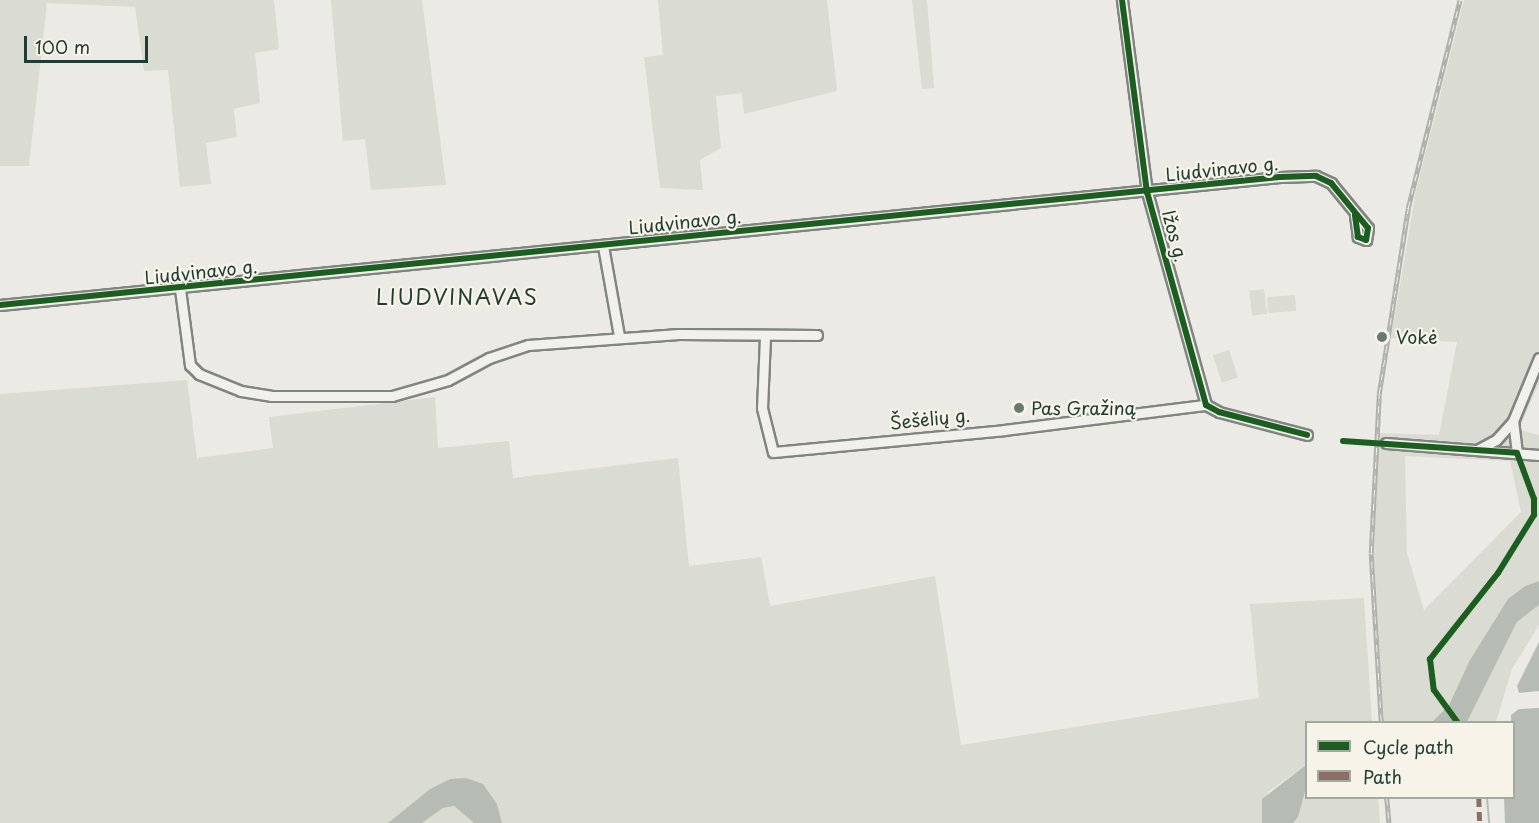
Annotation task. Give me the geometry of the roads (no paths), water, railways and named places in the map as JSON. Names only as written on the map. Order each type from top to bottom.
[{"type":"street","name":"Ižos g.","points":[[1122,0],[1148,192],[1206,405]]},
{"type":"street","name":"Liudvinavo g.","points":[[0,305],[1316,176],[1339,191],[1354,214]]},
{"type":"street","points":[[603,246],[619,336]]},
{"type":"street","points":[[180,289],[190,365],[199,374],[241,391],[272,396],[393,396],[448,380],[510,349],[619,336],[816,335]]},
{"type":"street","name":"Šešėlių g.","points":[[765,337],[762,408],[772,452],[1004,430],[1206,405]]},
{"type":"street","points":[[1479,449],[1496,440],[1513,421],[1539,358]]},
{"type":"street","points":[[1206,405],[1219,412],[1307,435]]},
{"type":"street","points":[[1513,421],[1517,453]]},
{"type":"street","points":[[1386,443],[1539,455]]},
{"type":"waterway","points":[[1487,799],[1489,823]]},
{"type":"railway","points":[[1381,721],[1371,553],[1379,394],[1408,208],[1460,0]]},
{"type":"railway","points":[[1387,799],[1389,823]]},
{"type":"place","name":"Vokė","points":[[1382,337]]},
{"type":"place","name":"Pas Gražiną","points":[[1019,408]]},
{"type":"district","name":"LIUDVINAVAS","points":[[457,296]]}]
